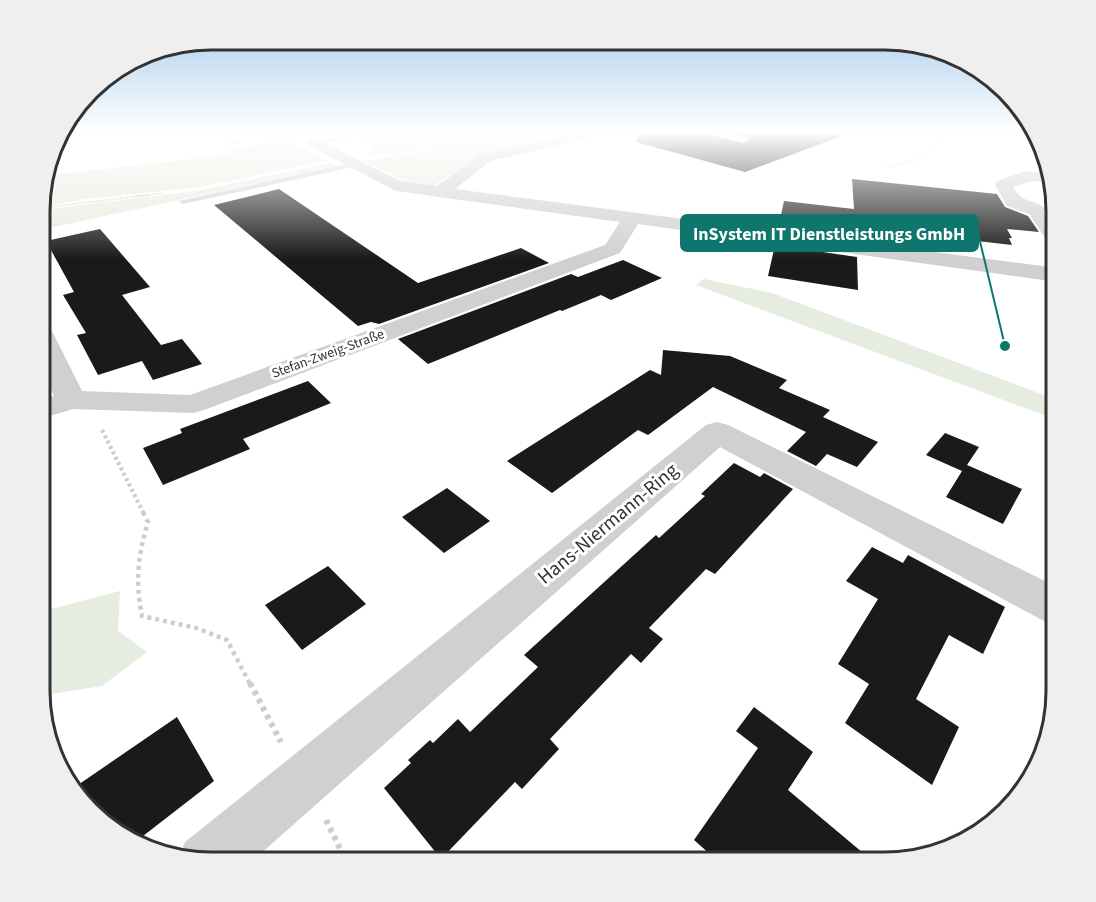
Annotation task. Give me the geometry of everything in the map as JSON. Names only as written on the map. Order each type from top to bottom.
[{"type":"street","points":[[376,175],[396,186],[1046,274]]},
{"type":"street","points":[[440,192],[462,175]]},
{"type":"street","points":[[1043,177],[1026,176],[1027,178],[1003,185],[1013,202],[1036,210],[1046,225]]},
{"type":"street","name":"Stefan-Zweig-Straße","points":[[50,407],[71,400],[193,404],[613,249],[632,218]]},
{"type":"street","points":[[50,355],[71,400]]},
{"type":"street","name":"Hans-Niermann-Ring","points":[[219,852],[717,432],[1046,601]]},
{"type":"lane","points":[[183,201],[303,175]]},
{"type":"path","points":[[134,196],[137,189],[144,186]]},
{"type":"path","points":[[71,400],[94,413],[148,522],[138,554],[135,586],[142,616],[196,628],[227,640],[286,751],[300,784]]},
{"type":"shaded area","points":[[54,175],[258,175],[201,187],[85,199],[50,205]]},
{"type":"shaded area","points":[[272,175],[295,175],[50,228],[50,209],[195,191]]},
{"type":"shaded area","points":[[393,175],[450,175],[433,186],[407,182]]},
{"type":"shaded area","points":[[704,279],[772,293],[1046,396],[1046,416],[696,285]]},
{"type":"shaded area","points":[[120,591],[118,631],[147,652],[102,686],[50,694],[50,609]]},
{"type":"building","points":[[852,179],[997,194],[1005,207],[1028,216],[1039,232],[1007,229],[1012,238],[1009,238],[1012,245],[977,241],[979,245],[920,238],[918,229],[857,222],[857,239],[778,229],[784,201],[854,209]]},
{"type":"building","points":[[279,189],[418,283],[521,248],[549,263],[379,324],[371,322],[358,326],[214,205]]},
{"type":"building","points":[[100,229],[150,287],[122,295],[161,345],[182,339],[202,364],[153,380],[142,361],[98,375],[77,335],[86,333],[63,295],[74,292],[50,248],[50,240]]},
{"type":"building","points":[[775,245],[857,257],[858,290],[768,276]]},
{"type":"building","points":[[623,260],[662,278],[611,300],[601,295],[560,310],[428,364],[398,339],[571,274],[578,277]]},
{"type":"building","points":[[663,350],[730,356],[787,380],[779,388],[830,410],[823,417],[878,442],[857,467],[827,454],[816,466],[787,451],[806,432],[713,387],[648,435],[638,430],[552,493],[507,461],[650,370],[661,375]]},
{"type":"building","points":[[308,381],[331,403],[243,439],[250,449],[163,485],[143,448],[182,433],[180,429]]},
{"type":"building","points":[[945,433],[979,447],[967,465],[1022,489],[1003,524],[946,497],[962,471],[926,455]]},
{"type":"building","points":[[734,463],[760,477],[764,473],[793,489],[715,574],[706,569],[649,628],[663,639],[641,663],[631,654],[550,739],[559,749],[522,789],[515,782],[448,852],[435,852],[384,788],[411,763],[408,760],[430,740],[433,743],[458,719],[470,732],[538,667],[524,655],[656,535],[659,538],[705,496],[701,494]]},
{"type":"building","points":[[447,488],[490,521],[444,553],[402,517]]},
{"type":"building","points":[[872,547],[903,563],[908,555],[1005,607],[983,654],[949,635],[916,699],[959,727],[932,785],[845,723],[869,684],[838,664],[878,599],[846,581]]},
{"type":"building","points":[[328,566],[366,604],[302,650],[265,605]]},
{"type":"building","points":[[754,707],[813,752],[788,790],[862,852],[708,852],[694,840],[758,748],[736,731]]},
{"type":"building","points":[[177,717],[214,781],[142,837],[112,819],[89,798],[79,784]]},
{"type":"place","name":"InSystem IT Dienstleistungs GmbH","points":[[1005,346]]}]
